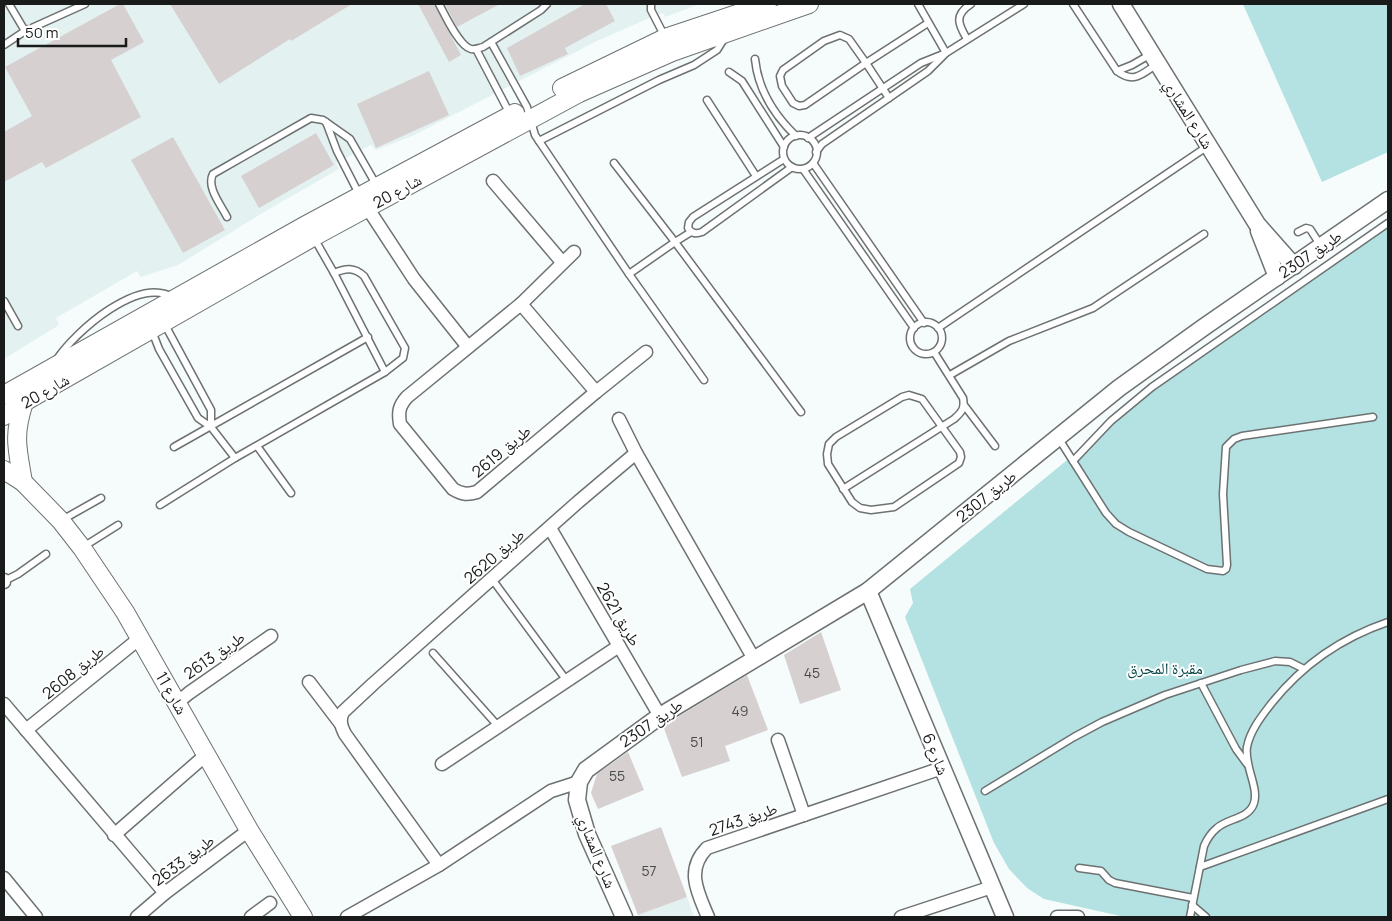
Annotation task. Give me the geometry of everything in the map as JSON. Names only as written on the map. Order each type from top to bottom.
[{"type":"main road","name":"شارع 20","points":[[4,416],[155,322],[310,231],[665,38],[767,4]]},
{"type":"main road","name":"شارع 20","points":[[522,116],[672,52],[809,4]]},
{"type":"main road","name":"شارع 20","points":[[4,395],[51,368],[155,322],[175,299],[310,231]]},
{"type":"main road","points":[[23,482],[16,436],[24,402]]},
{"type":"main road","name":"شارع 11","points":[[4,454],[16,466],[23,482]]},
{"type":"main road","name":"شارع 11","points":[[4,470],[23,482],[61,521],[82,548],[125,612],[249,830],[303,917]]},
{"type":"main road","points":[[4,474],[23,482]]},
{"type":"street","name":"شارع المشاري","points":[[1121,4],[1257,224],[1294,266]]},
{"type":"street","points":[[493,181],[562,262]]},
{"type":"street","name":"طريق 2307","points":[[578,782],[586,770],[595,762],[660,716],[868,591],[1119,388],[1388,200]]},
{"type":"street","points":[[363,202],[414,279],[468,347]]},
{"type":"street","name":"شارع المشاري","points":[[1257,224],[1276,277]]},
{"type":"street","name":"طريق 2619","points":[[574,252],[521,304],[407,397],[400,404],[398,414],[400,424],[453,489],[460,494],[477,492],[646,352]]},
{"type":"street","points":[[521,304],[596,392]]},
{"type":"street","points":[[619,418],[636,453],[754,659]]},
{"type":"street","name":"طريق 2620","points":[[341,724],[343,712],[373,684],[636,453]]},
{"type":"street","name":"طريق 2621","points":[[550,528],[660,716]]},
{"type":"street","name":"شارع 6","points":[[868,591],[1005,917]]},
{"type":"street","name":"طريق 2613","points":[[177,703],[189,692],[270,636]]},
{"type":"street","name":"طريق 2608","points":[[26,730],[140,638]]},
{"type":"street","points":[[442,764],[619,646]]},
{"type":"street","points":[[309,682],[341,724],[345,734],[439,865]]},
{"type":"street","points":[[4,704],[165,894]]},
{"type":"street","name":"طريق 2743","points":[[778,740],[804,815]]},
{"type":"street","points":[[114,834],[207,754]]},
{"type":"street","name":"طريق 2743","points":[[708,917],[695,884],[696,865],[700,856],[707,848],[942,768]]},
{"type":"street","name":"شارع المشاري","points":[[578,782],[577,800],[587,834],[624,917]]},
{"type":"street","points":[[347,917],[439,865],[551,790],[578,782]]},
{"type":"street","name":"طريق 2633","points":[[137,917],[249,830]]},
{"type":"street","points":[[4,878],[36,917]]},
{"type":"street","points":[[901,917],[992,887]]},
{"type":"street","points":[[251,917],[270,904]]},
{"type":"street","points":[[1057,917],[1078,917]]},
{"type":"lane","points":[[9,4],[25,31]]},
{"type":"lane","points":[[4,45],[25,31],[85,4]]},
{"type":"lane","points":[[439,4],[463,44],[472,49],[483,47],[541,10],[547,4]]},
{"type":"lane","points":[[651,4],[651,10],[665,38]]},
{"type":"lane","points":[[918,4],[946,52]]},
{"type":"lane","points":[[967,40],[960,28],[959,15],[962,9],[971,4]]},
{"type":"lane","points":[[808,138],[921,63],[967,40],[1024,4]]},
{"type":"lane","points":[[1073,4],[1117,71],[1125,77],[1139,76],[1154,59]]},
{"type":"lane","points":[[889,98],[866,63],[849,38],[840,35],[832,36],[783,70],[780,82],[793,103],[799,106],[805,105],[866,63],[928,23]]},
{"type":"lane","points":[[537,138],[658,80],[694,65],[717,50],[728,32]]},
{"type":"lane","points":[[491,42],[522,116],[524,130],[537,138]]},
{"type":"lane","points":[[476,49],[629,274],[704,380]]},
{"type":"lane","points":[[729,72],[742,81],[784,147],[784,158],[792,167],[803,169],[813,163],[816,152],[822,144],[928,71],[946,52]]},
{"type":"lane","points":[[755,59],[756,75],[767,98],[787,128],[796,136],[808,138],[815,146],[816,152]]},
{"type":"lane","points":[[1117,71],[1154,59]]},
{"type":"lane","points":[[707,100],[756,176]]},
{"type":"lane","points":[[227,217],[211,185],[213,174],[307,119],[316,118],[326,122],[350,139],[381,192]]},
{"type":"lane","points":[[326,122],[337,151],[363,202]]},
{"type":"lane","points":[[784,147],[791,138],[796,136]]},
{"type":"lane","points":[[938,328],[1209,145]]},
{"type":"lane","points":[[784,158],[693,217],[689,222],[688,228],[691,232],[696,234],[702,232],[792,167]]},
{"type":"lane","points":[[614,162],[801,412]]},
{"type":"lane","points":[[813,163],[924,323]]},
{"type":"lane","points":[[803,169],[914,328]]},
{"type":"lane","points":[[1073,461],[1111,421],[1152,387],[1388,223]]},
{"type":"lane","points":[[1298,232],[1306,228],[1310,229],[1322,247]]},
{"type":"lane","points":[[310,231],[385,372]]},
{"type":"lane","points":[[629,274],[691,232]]},
{"type":"lane","points":[[950,375],[1009,341],[1093,308],[1204,234]]},
{"type":"lane","points":[[160,505],[235,458],[385,372],[403,358],[405,348],[364,276],[358,270],[350,268],[334,273]]},
{"type":"lane","points":[[51,368],[71,340],[81,330],[111,310],[143,293],[160,292],[175,299]]},
{"type":"lane","points":[[4,301],[18,326]]},
{"type":"lane","points":[[155,322],[159,349],[198,418],[211,427],[235,458]]},
{"type":"lane","points":[[155,322],[211,410],[211,427]]},
{"type":"lane","points":[[924,323],[929,323],[938,328],[941,333],[941,344],[934,352],[923,354],[914,349],[910,338],[914,328],[924,323]]},
{"type":"lane","points":[[174,447],[368,337]]},
{"type":"lane","points":[[844,489],[961,413],[964,405],[963,398],[934,352]]},
{"type":"lane","points":[[909,395],[922,399],[942,426],[960,452],[959,463],[894,507],[871,510],[860,508],[852,502],[828,464],[829,444],[836,437],[902,397],[909,395]]},
{"type":"lane","points":[[964,405],[995,446]]},
{"type":"lane","points":[[1058,438],[1106,513],[1122,528],[1207,568],[1223,571],[1227,565],[1223,503],[1224,471],[1226,448],[1230,442],[1242,436],[1373,418]]},
{"type":"lane","points":[[257,446],[291,493]]},
{"type":"lane","points":[[61,521],[101,498]]},
{"type":"lane","points":[[82,548],[118,525]]},
{"type":"lane","points":[[4,581],[18,574],[46,554]]},
{"type":"lane","points":[[492,580],[566,681]]},
{"type":"lane","points":[[1190,917],[1204,846],[1212,832],[1222,824],[1248,812],[1254,802],[1254,790],[1247,764],[1247,747],[1256,724],[1280,693],[1304,669],[1333,647],[1349,638],[1388,622]]},
{"type":"lane","points":[[434,653],[498,726]]},
{"type":"lane","points":[[985,791],[1102,722],[1165,695],[1241,670],[1276,661],[1290,662],[1304,669]]},
{"type":"lane","points":[[1201,683],[1236,749],[1247,764]]},
{"type":"lane","points":[[1200,867],[1388,799]]},
{"type":"lane","points":[[1079,868],[1101,871],[1109,880],[1115,883],[1193,902],[1206,917]]},
{"type":"shaded area","points":[[4,4],[699,4],[665,17],[663,13],[654,16],[599,40],[414,135],[376,150],[371,145],[336,163],[339,169],[178,265],[141,277],[137,271],[56,318],[59,325],[4,359]]},
{"type":"shaded area","points":[[687,897],[694,917],[638,917],[638,915]]},
{"type":"green space","points":[[1243,4],[1388,4],[1388,152],[1322,182]]},
{"type":"green space","name":"مقبرة المحرق","points":[[1388,227],[1388,917],[1125,917],[1044,899],[1027,888],[1009,869],[994,843],[905,617],[913,603],[910,589],[1167,378]]},
{"type":"building","points":[[123,4],[144,42],[111,60],[141,117],[46,168],[42,162],[4,182],[4,132],[32,116],[5,67]]},
{"type":"building","points":[[170,4],[352,4],[291,41],[290,39],[219,84]]},
{"type":"building","points":[[418,4],[434,4],[461,55],[449,62]]},
{"type":"building","points":[[445,4],[500,4],[457,27]]},
{"type":"building","points":[[585,4],[606,4],[615,21],[565,48],[568,54],[520,76],[507,48]]},
{"type":"building","points":[[429,71],[449,115],[376,148],[357,104]]},
{"type":"building","points":[[316,133],[334,165],[259,208],[241,176]]},
{"type":"building","points":[[173,137],[225,230],[183,253],[131,160]]},
{"type":"building","points":[[821,632],[841,690],[800,704],[784,655]]},
{"type":"building","points":[[747,675],[768,730],[725,746],[730,761],[682,777],[663,726]]},
{"type":"building","points":[[628,752],[644,790],[598,809],[591,793],[597,774]]},
{"type":"building","points":[[661,827],[687,897],[638,915],[611,846]]}]
